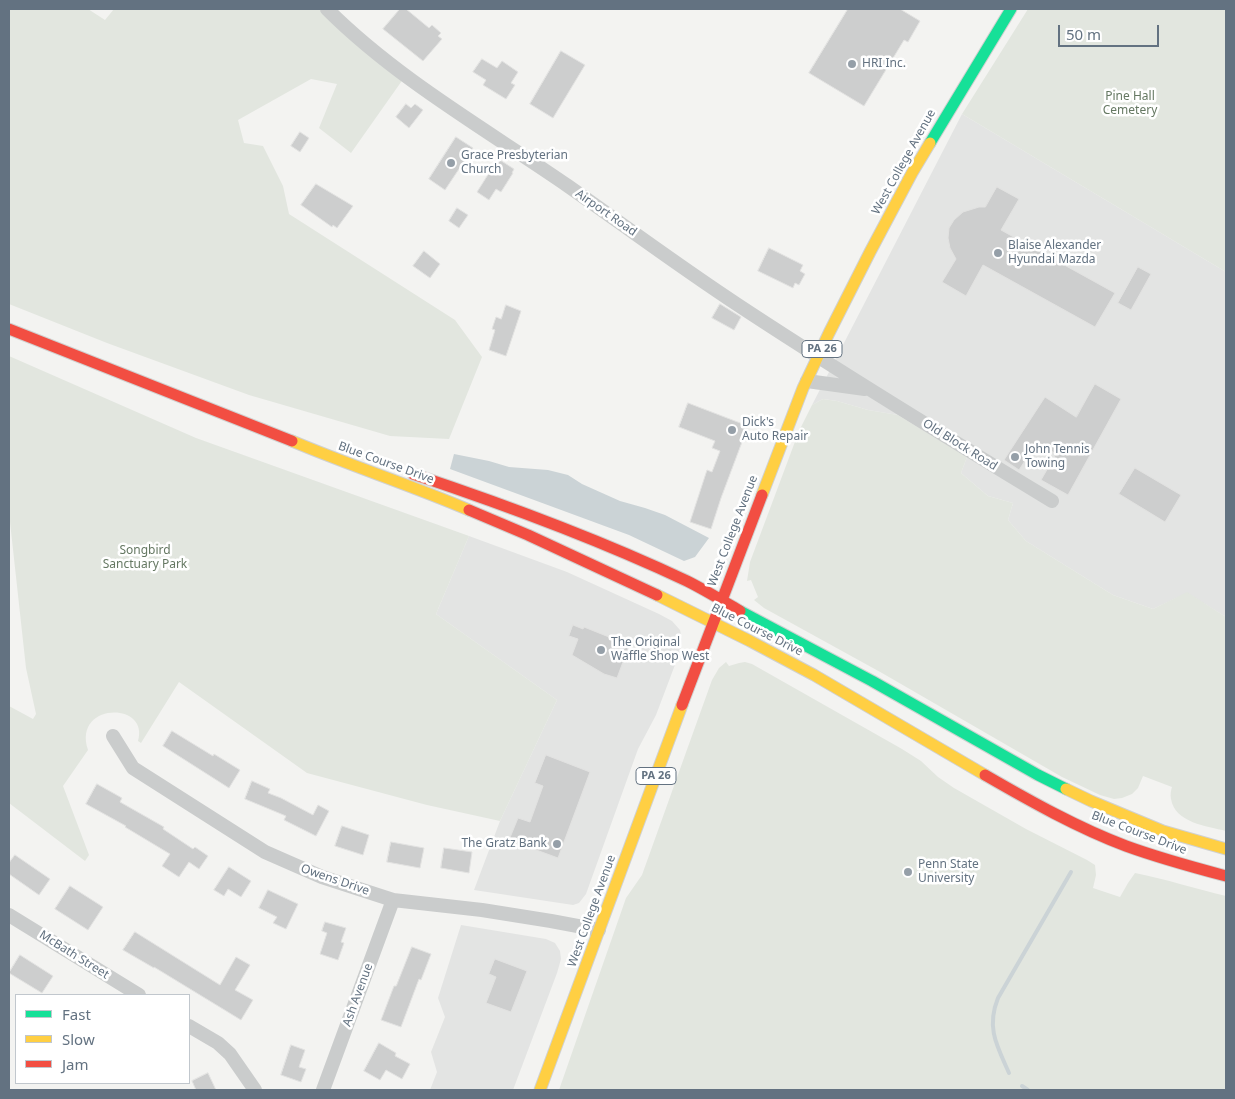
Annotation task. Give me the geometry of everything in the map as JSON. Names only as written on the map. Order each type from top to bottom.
[{"type":"main road","name":"West College Avenue","points":[[540,1090],[721,600],[806,381],[870,252],[912,173],[1011,9]]},
{"type":"main road","name":"Blue Course Drive","points":[[9,329],[325,455],[443,499],[528,535],[750,641],[814,675],[1048,810],[1120,843],[1178,863],[1226,876]]},
{"type":"main road","name":"Blue Course Drive","points":[[263,429],[418,476],[486,499],[609,546],[688,582],[872,681],[1038,775],[1091,802],[1163,830],[1226,848]]},
{"type":"street","name":"Airport Road","points":[[327,9],[418,85],[566,185],[737,305],[818,356]]},
{"type":"street","name":"Old Block Road","points":[[818,356],[868,390],[1052,501]]},
{"type":"street","name":"Old Block Road","points":[[806,381],[868,390]]},
{"type":"street","name":"Owens Drive","points":[[113,736],[133,768],[265,852],[322,877],[393,900],[476,909],[599,930]]},
{"type":"street","name":"Ash Avenue","points":[[323,1090],[393,900]]},
{"type":"street","name":"McBath Street","points":[[9,915],[138,994]]},
{"type":"street","points":[[190,1027],[230,1054],[255,1090]]},
{"type":"shaded area","points":[[962,114],[1226,272],[1226,617],[1187,593],[1153,609],[1113,595],[1026,541],[1008,520],[1013,503],[988,496],[961,473],[967,457],[898,415],[823,399],[812,405]]},
{"type":"shaded area","points":[[454,454],[509,467],[548,470],[568,475],[582,484],[620,501],[665,515],[709,538],[695,557],[684,561],[629,535],[450,469]]},
{"type":"shaded area","points":[[469,536],[567,572],[659,614],[672,621],[680,630],[682,639],[681,649],[656,715],[638,749],[586,894],[579,903],[573,905],[474,890],[500,821],[557,700],[436,614]]},
{"type":"shaded area","points":[[461,925],[546,939],[555,943],[560,951],[561,959],[557,973],[513,1090],[430,1090],[437,1072],[431,1052],[445,1017],[438,998]]},
{"type":"green space","points":[[9,9],[88,9],[105,20],[114,9],[331,9],[406,75],[351,153],[319,128],[337,84],[311,79],[238,120],[244,143],[263,146],[283,186],[289,214],[455,320],[482,357],[449,439],[390,436],[249,395],[107,343],[9,304]]},
{"type":"green space","name":"Pine Hall Cemetery","points":[[1028,9],[1226,9],[1226,272],[962,114]]},
{"type":"green space","name":"Songbird Sanctuary Park","points":[[9,356],[196,438],[469,536],[436,614],[557,700],[500,821],[427,805],[307,773],[179,682],[141,743],[138,741],[139,728],[133,719],[123,714],[112,712],[100,716],[91,723],[86,734],[88,750],[63,786],[89,855],[85,861],[9,803],[9,706],[33,719],[36,714],[26,668],[9,513]]},
{"type":"green space","points":[[823,399],[898,415],[967,457],[961,473],[988,496],[1013,503],[1008,520],[1026,541],[1113,595],[1153,609],[1187,592],[1226,617],[1226,831],[1201,825],[1185,818],[1174,807],[1171,797],[1172,787],[1143,776],[1138,788],[1132,794],[1114,799],[1100,795],[1062,777],[882,673],[764,608],[754,600],[758,597],[751,580],[747,581],[750,562],[799,431],[812,405]]},
{"type":"green space","name":"Penn State University","points":[[726,662],[729,666],[745,662],[752,664],[902,749],[921,761],[938,777],[954,788],[1026,829],[1087,860],[1095,865],[1096,875],[1093,888],[1120,897],[1135,873],[1226,896],[1226,1090],[559,1090],[626,898],[642,875],[712,680],[719,668]]},
{"type":"building","points":[[400,9],[406,9],[429,28],[432,25],[441,33],[438,36],[442,39],[423,61],[383,29]]},
{"type":"building","name":"HRI Inc.","points":[[848,9],[900,9],[920,21],[908,42],[904,40],[864,106],[809,73]]},
{"type":"building","points":[[561,51],[585,65],[553,118],[530,104]]},
{"type":"building","points":[[482,59],[497,68],[502,61],[518,72],[511,83],[515,85],[506,99],[483,85],[486,80],[473,72]]},
{"type":"building","points":[[406,104],[411,108],[415,104],[423,110],[409,128],[396,117]]},
{"type":"building","points":[[300,132],[309,138],[300,152],[291,146]]},
{"type":"building","name":"Grace Presbyterian Church","points":[[456,137],[473,148],[445,190],[429,179]]},
{"type":"building","points":[[500,160],[514,169],[513,173],[501,192],[496,189],[489,200],[477,192],[496,162],[498,163]]},
{"type":"building","points":[[316,184],[353,206],[337,228],[333,225],[332,227],[301,205]]},
{"type":"building","name":"Blaise Alexander Hyundai Mazda","points":[[997,187],[1019,199],[1001,230],[1115,293],[1095,327],[983,265],[966,296],[942,282],[956,259],[950,248],[949,228],[954,220],[963,212],[985,207]]},
{"type":"building","points":[[457,208],[468,215],[459,228],[449,221]]},
{"type":"building","points":[[769,248],[803,265],[800,271],[805,274],[799,285],[795,283],[793,288],[758,271]]},
{"type":"building","points":[[424,251],[440,264],[430,278],[413,266]]},
{"type":"building","points":[[1138,267],[1151,274],[1131,310],[1118,303]]},
{"type":"building","points":[[720,304],[741,317],[734,330],[712,318]]},
{"type":"building","points":[[506,305],[521,311],[506,356],[489,350],[495,330],[492,329],[496,317],[501,319]]},
{"type":"building","points":[[1095,384],[1121,399],[1068,495],[1041,480],[1056,454],[1037,442],[1019,470],[1004,460],[1045,397],[1076,417]]},
{"type":"building","points":[[688,403],[748,426],[711,529],[690,522],[707,470],[712,472],[720,451],[712,448],[715,441],[679,427]]},
{"type":"building","points":[[1135,468],[1181,495],[1165,522],[1119,494]]},
{"type":"building","name":"The Original Waffle Shop West","points":[[573,625],[583,629],[584,627],[629,646],[617,678],[604,674],[572,655],[578,639],[569,636]]},
{"type":"building","points":[[172,731],[240,770],[229,788],[163,746]]},
{"type":"building","points":[[546,755],[590,772],[558,858],[509,840],[518,818],[530,822],[543,786],[535,783]]},
{"type":"building","points":[[252,781],[270,789],[268,793],[313,815],[318,805],[329,811],[316,836],[284,820],[286,816],[245,799]]},
{"type":"building","points":[[97,784],[122,798],[120,802],[164,827],[163,829],[193,849],[195,847],[208,856],[199,869],[189,862],[179,877],[162,866],[170,854],[126,826],[86,804]]},
{"type":"building","points":[[342,826],[369,835],[363,855],[335,846]]},
{"type":"building","points":[[391,842],[424,848],[420,868],[387,862]]},
{"type":"building","points":[[444,848],[472,852],[469,873],[441,868]]},
{"type":"building","points":[[15,855],[50,879],[39,895],[9,874],[9,863]]},
{"type":"building","points":[[229,867],[251,881],[241,897],[228,889],[224,896],[214,890]]},
{"type":"building","points":[[70,886],[103,907],[88,930],[55,909]]},
{"type":"building","points":[[268,890],[298,904],[286,929],[273,923],[277,917],[259,908]]},
{"type":"building","points":[[325,922],[346,928],[341,942],[344,943],[338,960],[320,954],[327,933],[322,931]]},
{"type":"building","points":[[135,932],[220,985],[236,957],[250,965],[235,990],[253,1000],[241,1020],[123,950]]},
{"type":"building","points":[[412,947],[431,954],[421,980],[419,979],[401,1027],[381,1020]]},
{"type":"building","points":[[20,955],[53,976],[42,993],[9,973]]},
{"type":"building","points":[[495,959],[527,971],[511,1012],[486,1003],[496,977],[489,974]]},
{"type":"building","points":[[379,1043],[396,1053],[395,1056],[410,1064],[402,1079],[386,1070],[380,1080],[364,1071]]},
{"type":"building","points":[[291,1045],[305,1050],[299,1067],[306,1069],[301,1082],[281,1075]]},
{"type":"building","points":[[208,1073],[216,1090],[196,1090],[192,1081]]},
{"type":"waterway","points":[[1009,1073],[994,1037],[993,1019],[998,998],[1071,872]]},
{"type":"waterway","points":[[1022,1086],[1028,1090]]},
{"type":"traffic: fast","points":[[930,143],[1011,9]]},
{"type":"traffic: fast","points":[[740,611],[872,681],[1066,789]]},
{"type":"traffic: slow","points":[[762,495],[803,388],[829,333],[870,252],[930,143]]},
{"type":"traffic: slow","points":[[292,441],[469,510]]},
{"type":"traffic: slow","points":[[657,595],[814,675],[985,775]]},
{"type":"traffic: slow","points":[[540,1090],[682,705]]},
{"type":"traffic: slow","points":[[1066,789],[1163,831],[1226,849]]},
{"type":"traffic: jam","points":[[9,329],[292,441]]},
{"type":"traffic: jam","points":[[413,474],[517,510],[620,551],[687,581],[740,611]]},
{"type":"traffic: jam","points":[[682,705],[762,495]]},
{"type":"traffic: jam","points":[[469,510],[528,535],[657,595]]},
{"type":"traffic: jam","points":[[985,775],[1054,814],[1108,839],[1163,858],[1226,876]]},
{"type":"place","name":"HRI Inc.","points":[[852,64]]},
{"type":"place","name":"Grace Presbyterian Church","points":[[451,163]]},
{"type":"place","name":"Blaise Alexander Hyundai Mazda","points":[[998,253]]},
{"type":"place","name":"Dick's Auto Repair","points":[[732,430]]},
{"type":"place","name":"John Tennis Towing","points":[[1015,457]]},
{"type":"place","name":"The Original Waffle Shop West","points":[[601,650]]},
{"type":"place","name":"The Gratz Bank","points":[[557,844]]},
{"type":"place","name":"Penn State University","points":[[908,872]]}]
